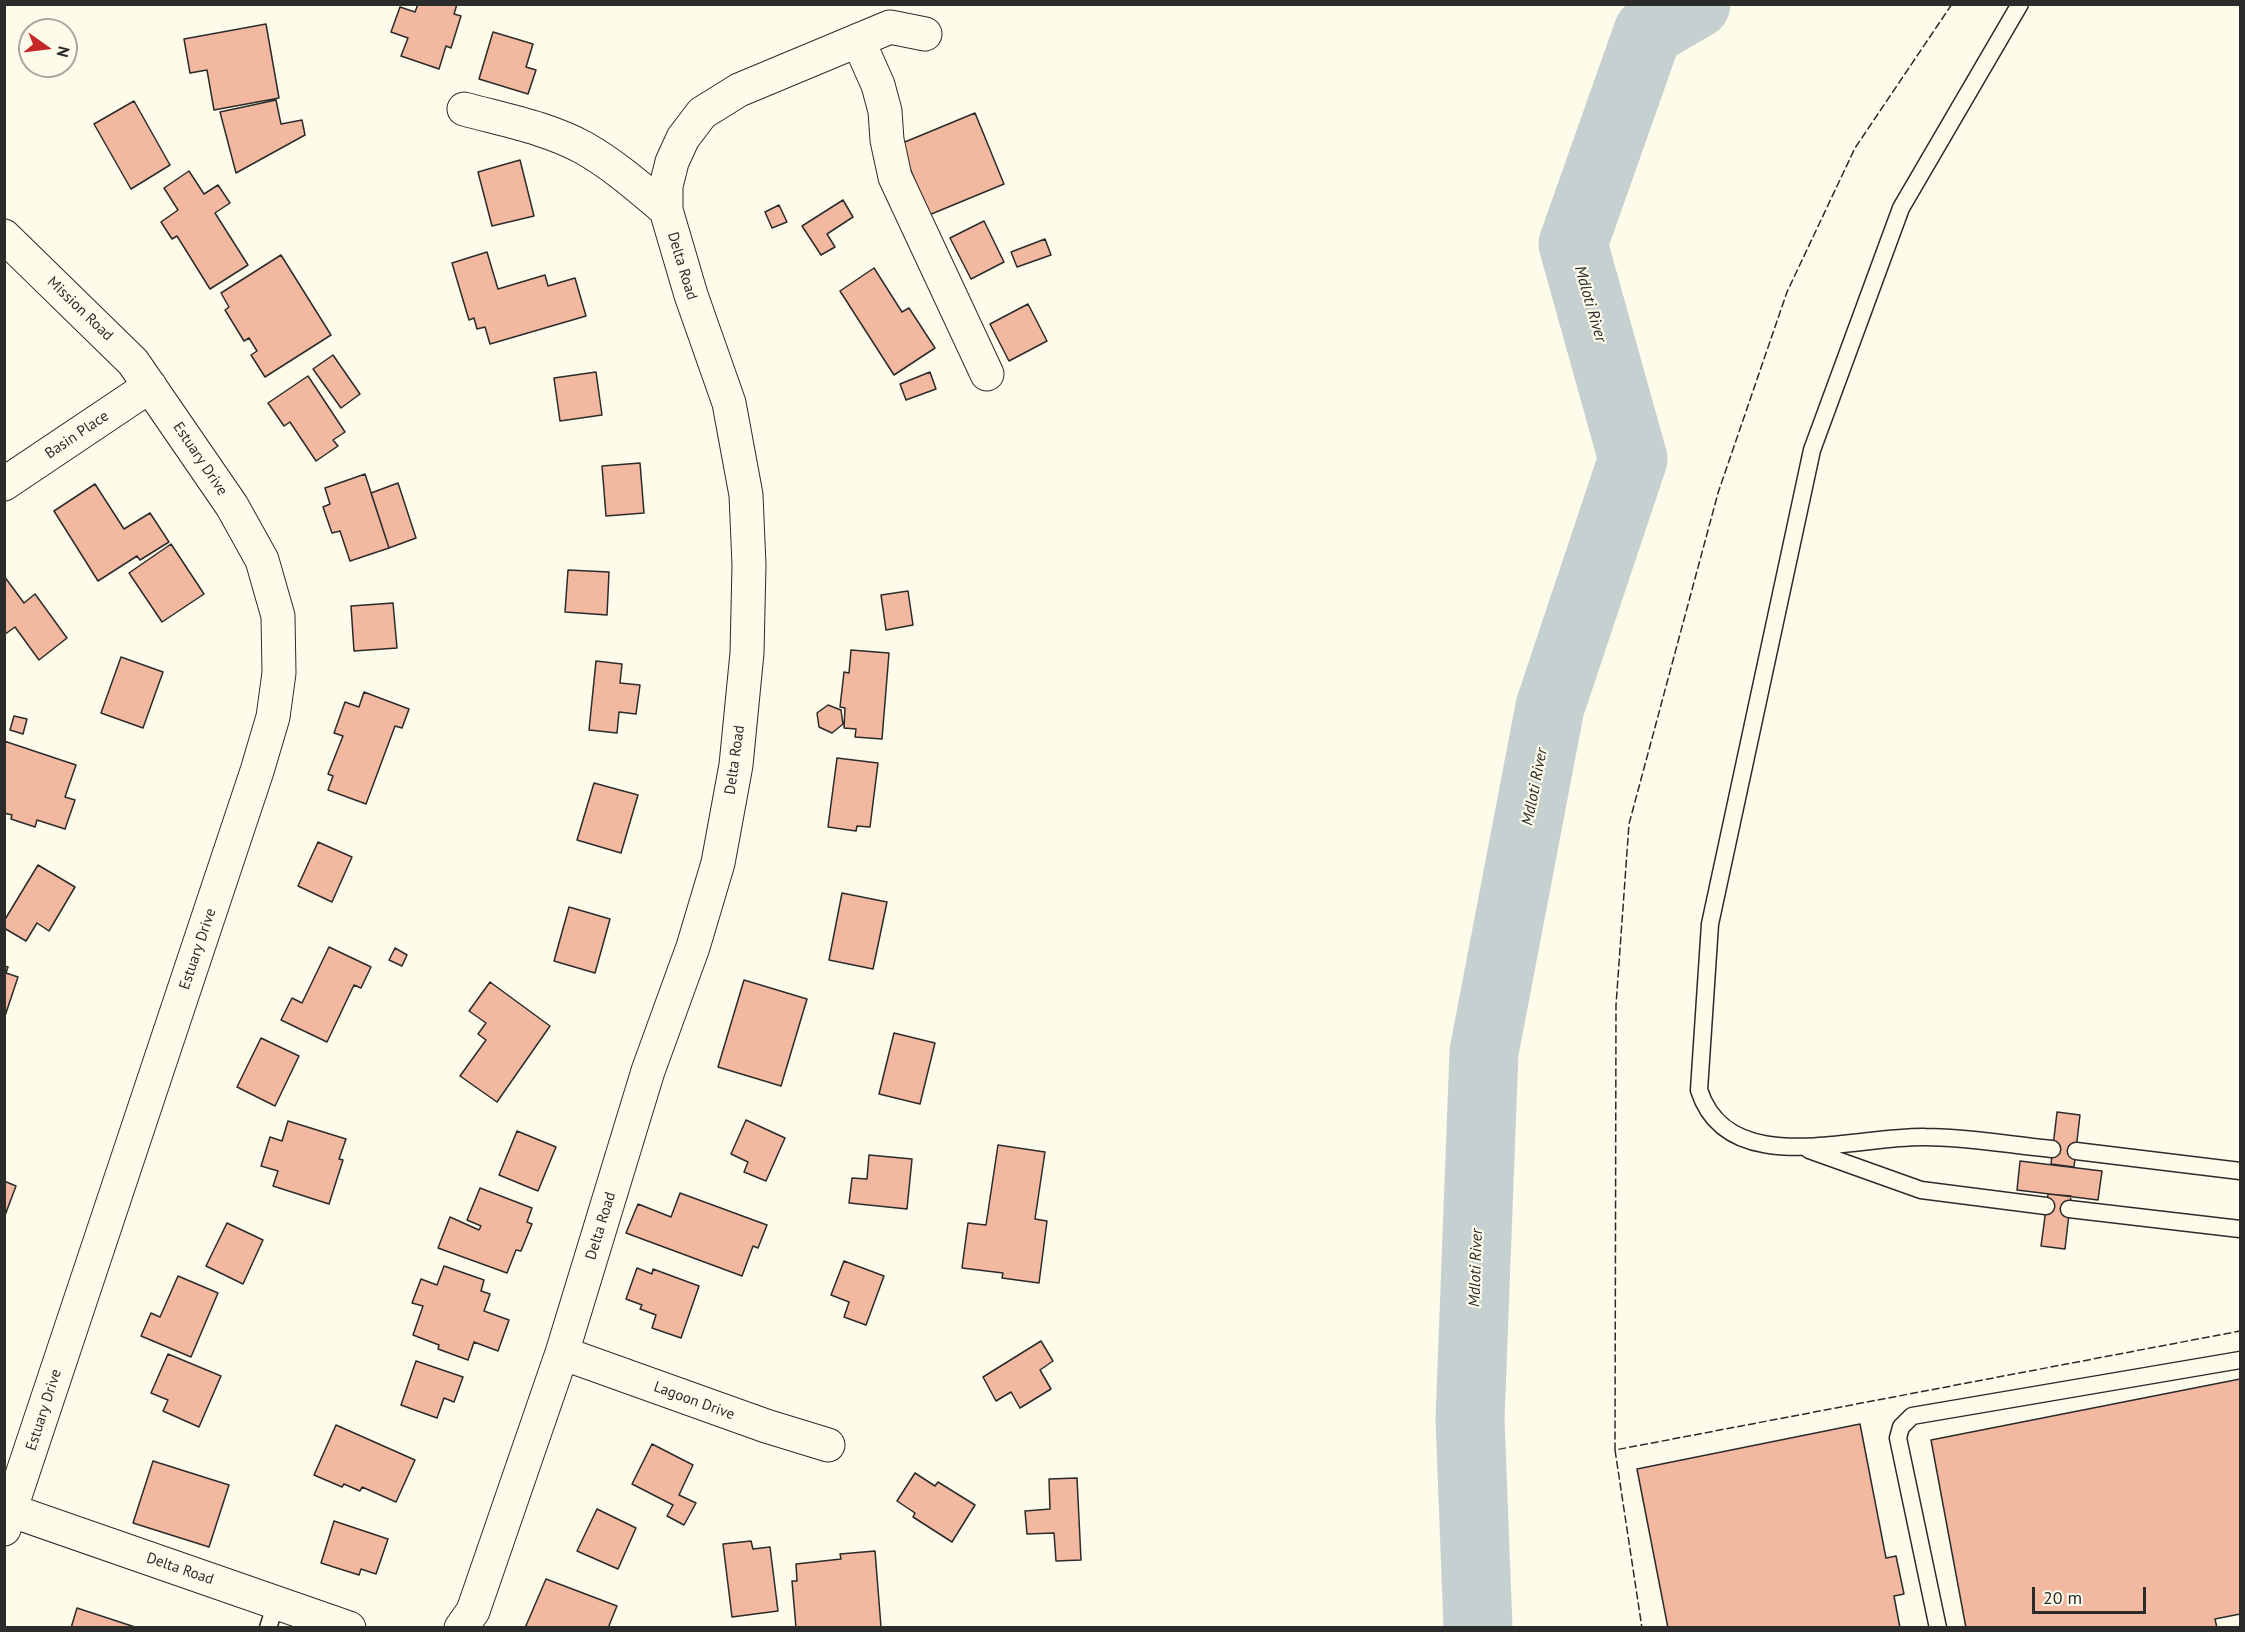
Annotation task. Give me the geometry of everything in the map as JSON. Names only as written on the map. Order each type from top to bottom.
[{"type":"street","name":"Delta Road","points":[[461,1628],[473,1611],[562,1353],[645,1082],[693,947],[718,863],[736,765],[747,653],[750,565],[746,495],[729,403],[691,295],[666,210],[666,186],[672,162],[683,138],[702,113],[739,90],[858,40],[886,16],[925,34]]},
{"type":"street","points":[[858,40],[878,85],[885,111],[887,140],[895,177],[987,374]]},
{"type":"street","points":[[464,109],[550,133],[583,148],[621,173],[666,210]]},
{"type":"street","name":"Mission Road","points":[[4,236],[101,327],[133,362],[150,386]]},
{"type":"street","name":"Basin Place","points":[[4,484],[150,386]]},
{"type":"street","name":"Estuary Drive","points":[[7,1516],[257,771],[273,717],[279,673],[278,616],[262,560],[232,506],[150,386]]},
{"type":"street","name":"Lagoon Drive","points":[[562,1353],[766,1426],[828,1445]]},
{"type":"street","name":"Delta Road","points":[[7,1516],[272,1615],[349,1628]]},
{"type":"lane","points":[[2020,4],[1901,208],[1812,450],[1710,924],[1699,1090],[1705,1107],[1717,1122],[1733,1134],[1756,1142],[1803,1148],[1921,1190],[2046,1206]]},
{"type":"lane","points":[[1803,1148],[1924,1137],[2052,1149]]},
{"type":"lane","points":[[2076,1151],[2241,1171]]},
{"type":"lane","points":[[2069,1209],[2241,1229]]},
{"type":"lane","points":[[1938,1628],[1898,1438],[1905,1422],[1912,1416],[2241,1360]]},
{"type":"building","points":[[418,4],[457,4],[454,14],[461,16],[451,48],[446,46],[439,69],[401,56],[408,38],[391,32],[400,7],[415,12]]},
{"type":"building","points":[[266,24],[279,98],[214,110],[207,70],[190,73],[184,39]]},
{"type":"building","points":[[493,32],[533,44],[526,67],[536,70],[528,94],[479,79]]},
{"type":"building","points":[[276,100],[281,124],[302,120],[305,135],[236,173],[220,112]]},
{"type":"building","points":[[134,101],[170,165],[131,189],[94,124]]},
{"type":"building","points":[[975,113],[1004,184],[929,215],[900,144]]},
{"type":"building","points":[[520,160],[534,216],[492,226],[478,172]]},
{"type":"building","points":[[189,171],[204,194],[218,185],[230,203],[215,213],[248,265],[210,289],[177,236],[172,239],[161,222],[178,210],[164,188]]},
{"type":"building","points":[[843,200],[853,217],[827,234],[835,247],[821,255],[802,226]]},
{"type":"building","points":[[779,205],[787,222],[772,228],[765,212]]},
{"type":"building","points":[[984,221],[1004,262],[971,279],[950,238]]},
{"type":"building","points":[[1045,239],[1051,255],[1017,267],[1011,252]]},
{"type":"building","points":[[487,252],[498,289],[545,275],[548,286],[575,278],[586,316],[490,344],[485,327],[477,329],[474,318],[469,320],[452,263]]},
{"type":"building","points":[[281,255],[331,335],[265,377],[251,355],[257,351],[249,338],[244,341],[225,310],[229,307],[221,293]]},
{"type":"building","points":[[874,268],[902,312],[909,308],[935,348],[894,375],[840,291]]},
{"type":"building","points":[[1028,304],[1047,341],[1009,361],[990,324]]},
{"type":"building","points":[[333,355],[360,394],[341,408],[313,369]]},
{"type":"building","points":[[596,372],[602,415],[560,421],[554,378]]},
{"type":"building","points":[[930,372],[936,389],[906,400],[900,384]]},
{"type":"building","points":[[308,376],[345,432],[333,440],[338,446],[316,461],[290,422],[284,426],[268,403]]},
{"type":"building","points":[[640,463],[644,513],[606,516],[602,466]]},
{"type":"building","points":[[365,474],[389,548],[350,561],[340,531],[332,533],[323,507],[330,504],[325,488]]},
{"type":"building","points":[[398,483],[416,538],[389,548],[371,493]]},
{"type":"building","points":[[95,484],[124,529],[150,513],[169,542],[140,560],[137,556],[98,581],[54,511]]},
{"type":"building","points":[[171,544],[204,594],[162,622],[129,573]]},
{"type":"building","points":[[568,570],[609,572],[607,615],[565,612]]},
{"type":"building","points":[[4,576],[24,603],[35,594],[67,638],[39,660],[15,627],[4,635]]},
{"type":"building","points":[[908,591],[913,625],[886,630],[881,595]]},
{"type":"building","points":[[393,603],[397,648],[354,651],[351,606]]},
{"type":"building","points":[[851,650],[889,653],[882,739],[855,737],[856,729],[844,728],[845,708],[840,707],[844,672],[849,673]]},
{"type":"building","points":[[121,657],[163,672],[143,728],[101,713]]},
{"type":"building","points":[[596,661],[622,664],[620,683],[640,685],[636,714],[619,712],[617,733],[589,730]]},
{"type":"building","points":[[364,692],[409,709],[402,728],[395,726],[366,804],[328,790],[333,776],[328,774],[343,736],[334,733],[345,702],[359,707]]},
{"type":"building","points":[[828,705],[841,710],[843,724],[832,733],[819,727],[817,713]]},
{"type":"building","points":[[14,716],[27,719],[23,734],[10,730]]},
{"type":"building","points":[[4,741],[76,765],[65,797],[75,800],[65,829],[37,820],[35,827],[11,819],[12,815],[4,813]]},
{"type":"building","points":[[837,758],[878,763],[870,827],[857,826],[856,831],[828,827]]},
{"type":"building","points":[[594,783],[638,795],[621,853],[577,840]]},
{"type":"building","points":[[318,842],[352,857],[332,902],[298,886]]},
{"type":"building","points":[[38,865],[75,887],[49,931],[37,923],[26,941],[4,928],[4,921]]},
{"type":"building","points":[[842,893],[887,902],[873,969],[829,960]]},
{"type":"building","points":[[569,907],[610,919],[595,973],[554,961]]},
{"type":"building","points":[[329,947],[371,967],[361,988],[354,985],[327,1042],[281,1020],[292,998],[302,1003]]},
{"type":"building","points":[[395,948],[407,955],[402,966],[389,960]]},
{"type":"building","points":[[4,966],[8,967],[6,973],[18,977],[4,1019]]},
{"type":"building","points":[[744,980],[807,999],[781,1086],[718,1067]]},
{"type":"building","points":[[490,982],[550,1026],[497,1102],[460,1076],[486,1040],[478,1034],[486,1023],[469,1011]]},
{"type":"building","points":[[894,1033],[935,1043],[920,1104],[879,1094]]},
{"type":"building","points":[[261,1038],[299,1056],[275,1106],[237,1087]]},
{"type":"building","points":[[2057,1112],[2080,1115],[2074,1167],[2051,1164]]},
{"type":"building","points":[[746,1120],[785,1138],[766,1181],[744,1172],[748,1162],[731,1154]]},
{"type":"building","points":[[288,1121],[346,1139],[339,1159],[343,1160],[329,1204],[273,1186],[278,1171],[261,1166],[270,1137],[282,1141]]},
{"type":"building","points":[[517,1131],[556,1147],[538,1191],[499,1175]]},
{"type":"building","points":[[998,1145],[1045,1152],[1035,1219],[1047,1221],[1039,1283],[1002,1278],[1003,1273],[962,1268],[968,1223],[986,1225]]},
{"type":"building","points":[[869,1155],[912,1159],[907,1209],[849,1203],[852,1178],[867,1179]]},
{"type":"building","points":[[2020,1161],[2102,1171],[2098,1200],[2017,1190]]},
{"type":"building","points":[[4,1181],[16,1186],[4,1218]]},
{"type":"building","points":[[480,1188],[532,1208],[527,1222],[532,1224],[521,1251],[516,1250],[507,1273],[438,1248],[450,1217],[479,1230],[481,1226],[467,1220]]},
{"type":"building","points":[[680,1193],[767,1225],[758,1248],[753,1246],[742,1276],[626,1233],[638,1204],[671,1217]]},
{"type":"building","points":[[2048,1194],[2071,1196],[2065,1249],[2041,1246]]},
{"type":"building","points":[[227,1223],[263,1240],[243,1284],[206,1266]]},
{"type":"building","points":[[844,1261],[884,1276],[866,1325],[844,1317],[849,1302],[831,1295]]},
{"type":"building","points":[[444,1266],[484,1280],[481,1291],[490,1294],[484,1311],[509,1320],[498,1351],[474,1342],[468,1360],[438,1349],[439,1345],[413,1335],[423,1306],[412,1303],[421,1279],[437,1285]]},
{"type":"building","points":[[637,1268],[652,1274],[653,1269],[699,1286],[681,1338],[652,1328],[656,1315],[640,1309],[642,1305],[626,1299]]},
{"type":"building","points":[[178,1276],[218,1293],[191,1357],[141,1336],[151,1313],[160,1317]]},
{"type":"building","points":[[1041,1341],[1053,1361],[1040,1370],[1051,1389],[1020,1408],[1011,1392],[996,1401],[983,1377]]},
{"type":"building","points":[[168,1354],[221,1376],[199,1427],[163,1411],[168,1400],[151,1393]]},
{"type":"building","points":[[416,1361],[463,1377],[454,1402],[444,1398],[437,1418],[401,1405]]},
{"type":"building","points":[[2240,1379],[2240,1614],[2215,1619],[2217,1628],[1966,1628],[1931,1440]]},
{"type":"building","points":[[1860,1424],[1886,1558],[1896,1556],[1904,1594],[1894,1596],[1900,1628],[1668,1628],[1637,1469]]},
{"type":"building","points":[[336,1425],[415,1460],[396,1502],[362,1487],[360,1491],[344,1484],[342,1487],[314,1475]]},
{"type":"building","points":[[652,1444],[693,1465],[679,1495],[696,1503],[684,1525],[667,1516],[673,1505],[632,1484]]},
{"type":"building","points":[[153,1461],[229,1485],[209,1547],[133,1523]]},
{"type":"building","points":[[915,1473],[935,1486],[938,1482],[975,1505],[952,1542],[913,1517],[915,1513],[897,1501]]},
{"type":"building","points":[[1077,1478],[1081,1560],[1056,1561],[1054,1533],[1027,1534],[1025,1511],[1050,1509],[1049,1479]]},
{"type":"building","points":[[597,1509],[636,1528],[618,1569],[577,1551]]},
{"type":"building","points":[[334,1521],[388,1539],[376,1574],[361,1569],[359,1575],[321,1563]]},
{"type":"building","points":[[751,1541],[753,1549],[770,1547],[778,1611],[732,1617],[723,1544]]},
{"type":"building","points":[[875,1551],[881,1627],[796,1628],[792,1581],[797,1581],[796,1564],[841,1559],[840,1554]]},
{"type":"building","points":[[546,1579],[617,1606],[608,1628],[525,1628]]},
{"type":"building","points":[[77,1608],[138,1628],[71,1628]]},
{"type":"waterway","name":"Mdloti River","points":[[1478,1628],[1470,1419],[1484,1052],[1550,707],[1633,459],[1573,244],[1648,32],[1696,4]]},
{"type":"fence","points":[[1952,4],[1855,148],[1787,292],[1718,493],[1629,824],[1616,1005],[1615,1450],[2240,1331]]},
{"type":"fence","points":[[1615,1450],[1642,1628]]}]
